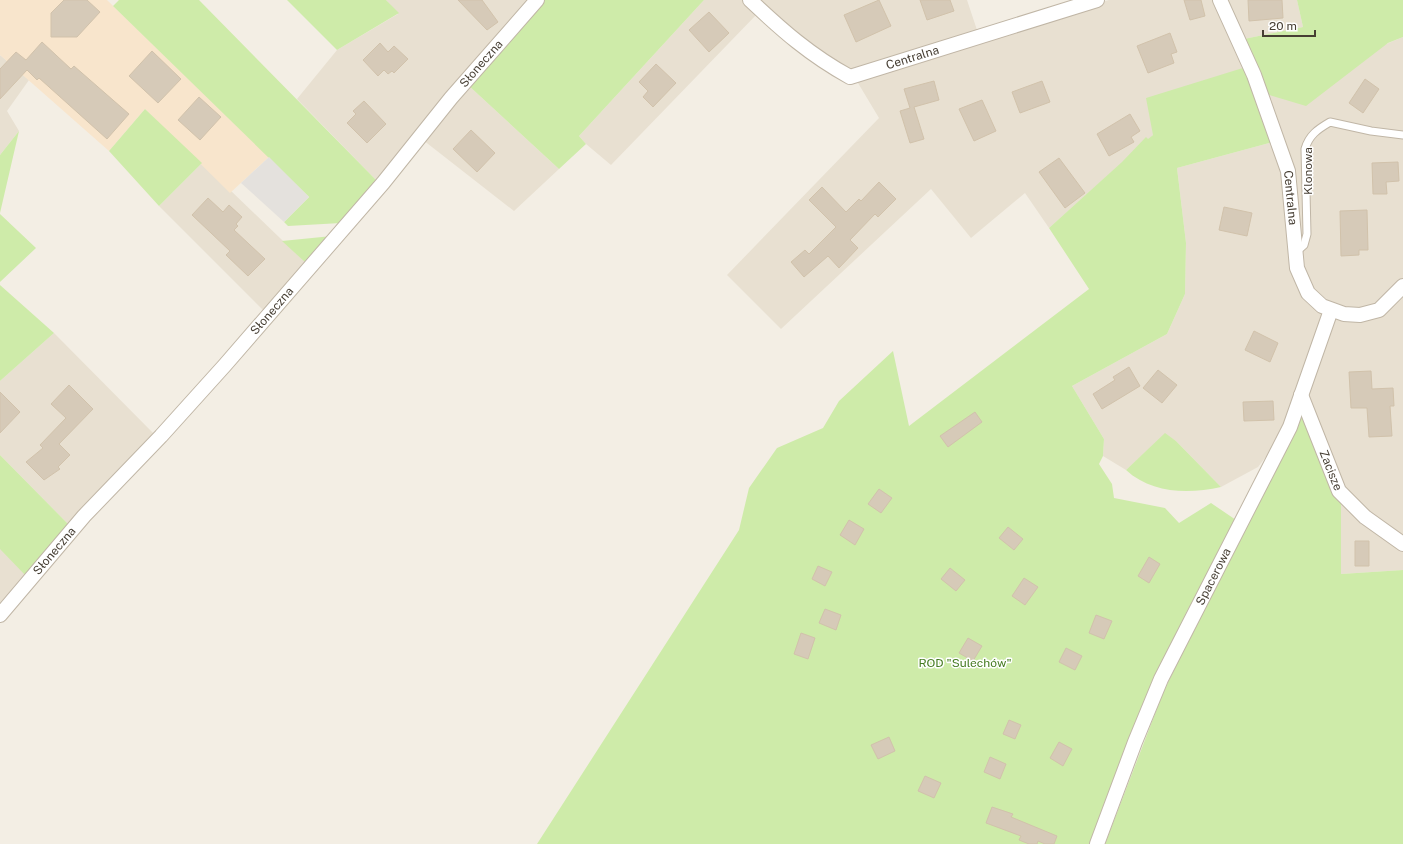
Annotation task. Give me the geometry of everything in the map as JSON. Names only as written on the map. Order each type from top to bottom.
[{"type":"street","name":"Słoneczna","points":[[0,614],[84,516],[161,436],[240,348],[383,183],[451,98],[537,0]]},
{"type":"street","name":"Centralna","points":[[750,0],[793,39],[821,61],[850,77],[1097,0]]},
{"type":"street","name":"Centralna","points":[[1220,0],[1254,75],[1288,171],[1297,268],[1308,293],[1322,306],[1331,310],[1344,314],[1360,315],[1379,310],[1403,286]]},
{"type":"street","name":"Spacerowa","points":[[1097,844],[1135,742],[1161,679],[1290,427],[1331,310]]},
{"type":"street","name":"Zacisze","points":[[1301,395],[1339,491],[1365,517],[1403,544]]},
{"type":"lane","name":"Klonowa","points":[[1295,252],[1304,245],[1307,234],[1306,149],[1308,140],[1316,130],[1330,122],[1371,131],[1403,135]]},
{"type":"shaded area","points":[[0,0],[107,0],[269,157],[230,193],[145,109],[109,151],[0,55]]},
{"type":"shaded area","points":[[386,0],[531,0],[378,182],[297,99],[337,50],[398,14]]},
{"type":"shaded area","points":[[704,0],[746,0],[758,13],[611,165],[586,144],[579,136]]},
{"type":"shaded area","points":[[755,0],[967,0],[978,33],[850,72],[821,56]]},
{"type":"shaded area","points":[[1109,0],[1217,0],[1246,67],[1153,135],[1049,228],[1025,193],[971,238],[931,189],[781,329],[727,275],[879,118],[855,78]]},
{"type":"shaded area","points":[[1225,0],[1297,0],[1303,27],[1244,39]]},
{"type":"shaded area","points":[[1403,37],[1403,570],[1341,574],[1341,487],[1281,437],[1258,467],[1221,487],[1176,441],[1165,434],[1126,470],[1103,456],[1104,439],[1072,386],[1167,334],[1185,294],[1186,243],[1177,168],[1273,142],[1266,94]]},
{"type":"shaded area","points":[[0,55],[29,80],[7,111],[19,131],[0,155]]},
{"type":"shaded area","points":[[468,85],[559,169],[514,211],[423,140]]},
{"type":"shaded area","points":[[269,157],[309,197],[284,222],[241,183]]},
{"type":"shaded area","points":[[202,163],[307,264],[265,312],[159,206]]},
{"type":"shaded area","points":[[54,333],[156,436],[71,527],[0,455],[0,381]]},
{"type":"shaded area","points":[[0,546],[30,575],[0,606]]},
{"type":"green space","points":[[119,0],[199,0],[378,182],[341,223],[288,226],[284,222],[309,197],[113,6]]},
{"type":"green space","points":[[287,0],[386,0],[399,13],[337,50]]},
{"type":"green space","points":[[541,0],[704,0],[579,136],[586,144],[559,169],[468,85]]},
{"type":"green space","points":[[1297,0],[1403,0],[1403,37],[1388,43],[1306,106],[1266,94],[1244,39],[1303,27]]},
{"type":"green space","name":"ROD \"Sulechów\"","points":[[1246,67],[1273,142],[1177,168],[1186,243],[1185,294],[1167,334],[1072,386],[1104,439],[1103,456],[1099,464],[1112,484],[1114,498],[1165,508],[1179,523],[1211,503],[1236,520],[1187,611],[1132,730],[1092,844],[537,844],[739,530],[749,488],[777,448],[823,428],[839,401],[893,351],[909,426],[1089,289],[1049,228],[1122,162],[1146,137],[1148,139],[1153,135],[1146,98]]},
{"type":"green space","points":[[145,109],[202,163],[159,206],[109,151]]},
{"type":"green space","points":[[19,131],[0,213],[0,155]]},
{"type":"green space","points":[[0,214],[36,248],[0,282]]},
{"type":"green space","points":[[332,236],[307,264],[282,241]]},
{"type":"green space","points":[[0,285],[54,333],[0,381]]},
{"type":"green space","points":[[1302,405],[1341,498],[1341,574],[1403,570],[1403,844],[1105,844],[1163,693]]},
{"type":"green space","points":[[1165,433],[1176,441],[1221,487],[1196,491],[1159,488],[1136,478],[1126,470]]},
{"type":"green space","points":[[0,455],[71,527],[27,577],[0,549]]},
{"type":"building","points":[[64,0],[87,0],[100,12],[77,37],[51,37],[51,13]]},
{"type":"building","points":[[458,0],[482,0],[498,22],[487,30]]},
{"type":"building","points":[[879,0],[891,26],[856,42],[844,15]]},
{"type":"building","points":[[920,0],[950,0],[954,11],[927,20]]},
{"type":"building","points":[[1184,0],[1201,0],[1205,16],[1190,20]]},
{"type":"building","points":[[1248,0],[1282,0],[1283,18],[1249,21]]},
{"type":"building","points":[[709,12],[729,33],[709,52],[689,30]]},
{"type":"building","points":[[1170,33],[1177,52],[1171,54],[1174,63],[1148,73],[1137,46]]},
{"type":"building","points":[[42,42],[71,69],[74,66],[129,114],[107,139],[39,78],[37,80],[27,70],[0,99],[0,69],[16,52],[26,60]]},
{"type":"building","points":[[380,43],[388,52],[394,46],[408,59],[394,73],[392,71],[388,74],[384,70],[378,76],[363,60]]},
{"type":"building","points":[[152,51],[181,79],[158,103],[129,76]]},
{"type":"building","points":[[656,64],[676,83],[653,107],[643,97],[648,91],[639,82]]},
{"type":"building","points":[[1365,79],[1379,89],[1363,113],[1349,103]]},
{"type":"building","points":[[934,81],[939,100],[914,107],[924,139],[910,143],[900,111],[910,108],[904,89]]},
{"type":"building","points":[[1042,81],[1050,102],[1020,113],[1012,92]]},
{"type":"building","points":[[199,97],[221,117],[200,140],[178,120]]},
{"type":"building","points":[[982,100],[996,131],[974,141],[959,109]]},
{"type":"building","points":[[364,101],[386,124],[367,143],[347,123],[356,114],[353,111]]},
{"type":"building","points":[[1130,114],[1140,131],[1131,137],[1134,142],[1109,156],[1097,134]]},
{"type":"building","points":[[471,130],[495,153],[477,172],[453,149]]},
{"type":"building","points":[[1059,158],[1085,193],[1065,208],[1039,172]]},
{"type":"building","points":[[1398,162],[1399,181],[1386,182],[1387,194],[1373,194],[1372,163]]},
{"type":"building","points":[[879,182],[896,199],[878,217],[875,214],[850,240],[858,248],[839,268],[828,256],[804,277],[791,262],[805,250],[809,254],[836,227],[809,200],[822,187],[846,212],[859,199],[861,201]]},
{"type":"building","points":[[208,198],[223,212],[229,205],[242,217],[236,224],[238,226],[234,230],[265,259],[248,276],[226,255],[230,251],[192,215]]},
{"type":"building","points":[[1224,207],[1252,213],[1247,236],[1219,230]]},
{"type":"building","points":[[1367,210],[1368,250],[1359,250],[1359,255],[1341,256],[1340,211]]},
{"type":"building","points":[[1254,331],[1278,343],[1270,362],[1245,350]]},
{"type":"building","points":[[1129,367],[1140,386],[1102,409],[1093,394],[1115,380],[1113,377]]},
{"type":"building","points":[[1158,370],[1177,385],[1162,403],[1143,388]]},
{"type":"building","points":[[1371,371],[1372,389],[1393,388],[1394,406],[1390,406],[1392,436],[1369,437],[1367,408],[1351,408],[1349,372]]},
{"type":"building","points":[[69,385],[93,409],[59,444],[70,455],[58,467],[60,469],[44,480],[26,462],[43,448],[40,445],[66,418],[51,404]]},
{"type":"building","points":[[0,392],[20,412],[0,433]]},
{"type":"building","points":[[1273,401],[1274,420],[1244,421],[1243,402]]},
{"type":"building","points":[[975,412],[982,422],[948,447],[940,436]]},
{"type":"building","points":[[879,489],[892,498],[881,513],[868,504]]},
{"type":"building","points":[[849,520],[864,529],[855,545],[840,535]]},
{"type":"building","points":[[1008,527],[1023,539],[1014,550],[999,538]]},
{"type":"building","points":[[1355,541],[1369,541],[1369,566],[1355,566]]},
{"type":"building","points":[[1149,557],[1160,564],[1149,583],[1138,576]]},
{"type":"building","points":[[818,566],[832,572],[825,586],[812,579]]},
{"type":"building","points":[[950,568],[965,580],[956,591],[941,579]]},
{"type":"building","points":[[1024,578],[1038,587],[1025,605],[1012,596]]},
{"type":"building","points":[[825,609],[841,615],[836,630],[819,623]]},
{"type":"building","points":[[1096,615],[1112,621],[1104,639],[1089,633]]},
{"type":"building","points":[[801,633],[815,638],[808,659],[794,654]]},
{"type":"building","points":[[968,638],[982,646],[973,661],[959,653]]},
{"type":"building","points":[[1066,648],[1082,656],[1075,670],[1059,662]]},
{"type":"building","points":[[1009,720],[1021,725],[1015,739],[1003,734]]},
{"type":"building","points":[[889,737],[895,751],[878,759],[871,745]]},
{"type":"building","points":[[1059,742],[1072,749],[1063,766],[1050,758]]},
{"type":"building","points":[[990,757],[1006,764],[1000,779],[984,772]]},
{"type":"building","points":[[925,776],[941,783],[934,798],[918,791]]},
{"type":"building","points":[[992,807],[1013,814],[1011,817],[1057,836],[1054,844],[1045,844],[1038,841],[1037,844],[1029,844],[1019,840],[1021,836],[986,823]]}]
